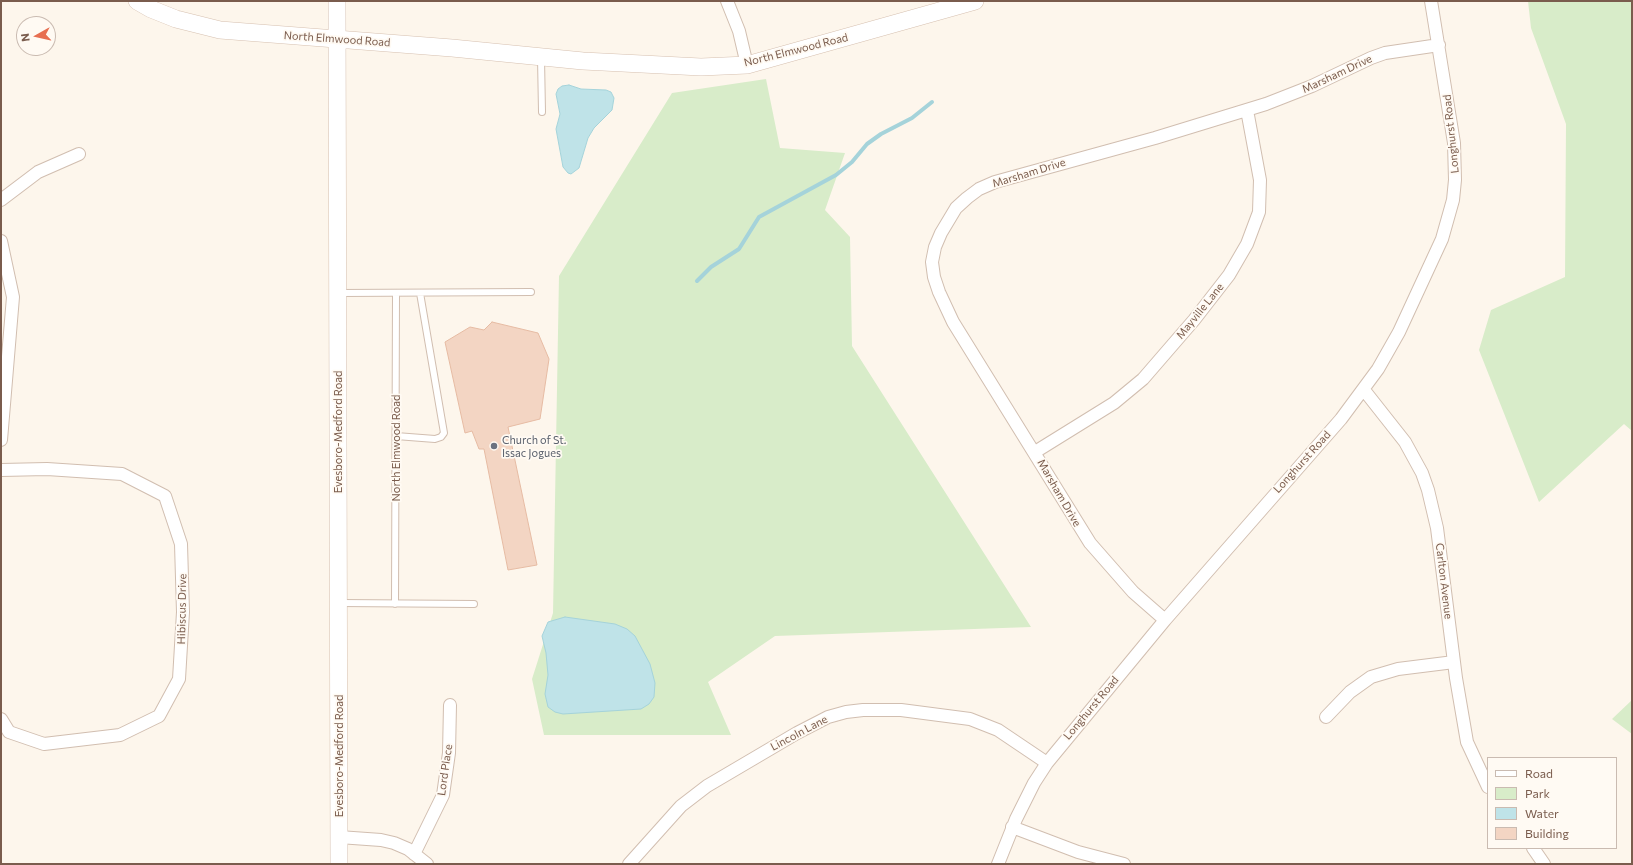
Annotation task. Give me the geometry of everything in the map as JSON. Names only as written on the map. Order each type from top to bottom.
[{"type":"street","name":"North Elmwood Road","points":[[137,1],[151,9],[176,19],[220,30],[452,48],[606,62],[700,66],[747,65],[975,1]]},
{"type":"street","name":"Evesboro-Medford Road","points":[[337,1],[339,864]]},
{"type":"street","points":[[727,1],[738,31],[747,65]]},
{"type":"street","name":"Longhurst Road","points":[[998,864],[1012,827],[1034,783],[1047,763],[1165,620],[1364,390],[1399,332],[1442,239],[1456,180],[1454,143],[1431,1]]},
{"type":"street","name":"Marsham Drive","points":[[1165,620],[1133,592],[1090,543],[1070,515],[1035,452],[972,353],[939,292],[934,277],[932,262],[935,247],[948,220],[956,208],[979,189],[995,182],[1155,138],[1247,110],[1297,93],[1385,53],[1438,45]]},
{"type":"street","name":"Mayville Lane","points":[[1035,452],[1114,403],[1143,379],[1194,320],[1229,275],[1247,244],[1259,212],[1260,180],[1247,110]]},
{"type":"street","points":[[1,200],[38,172],[78,154]]},
{"type":"street","points":[[1,241],[13,297],[1,440]]},
{"type":"street","name":"Carlton Avenue","points":[[1364,390],[1405,442],[1422,473],[1428,490],[1437,528],[1454,662],[1467,742],[1487,785]]},
{"type":"street","name":"Hibiscus Drive","points":[[1,470],[47,469],[122,474],[165,496],[181,544],[183,612],[179,679],[159,716],[120,735],[44,744],[9,732],[1,719]]},
{"type":"street","points":[[1326,717],[1350,692],[1371,677],[1398,669],[1454,662]]},
{"type":"street","name":"Lord Place","points":[[414,854],[443,795],[449,753],[450,705]]},
{"type":"street","name":"Lincoln Lane","points":[[629,864],[670,817],[700,791],[797,732],[828,717],[846,712],[864,710],[901,710],[970,719],[998,730],[1047,763]]},
{"type":"street","points":[[1012,827],[1070,849],[1124,864]]},
{"type":"street","points":[[339,837],[381,840],[394,844],[414,854],[426,864]]},
{"type":"street","points":[[1534,849],[1544,864]]},
{"type":"lane","points":[[541,57],[542,112]]},
{"type":"lane","points":[[338,293],[531,292]]},
{"type":"lane","name":"North Elmwood Road","points":[[396,293],[396,604]]},
{"type":"lane","points":[[396,436],[435,438],[441,437],[444,434],[420,293]]},
{"type":"lane","points":[[338,603],[474,604]]},
{"type":"green space","points":[[1528,1],[1632,1],[1632,431],[1624,424],[1539,502],[1479,350],[1491,310],[1565,277],[1566,124],[1531,28]]},
{"type":"green space","points":[[766,79],[780,148],[845,153],[825,210],[850,237],[852,346],[1031,627],[775,636],[708,682],[731,735],[544,735],[532,679],[553,613],[559,276],[672,93]]},
{"type":"green space","points":[[1632,700],[1632,734],[1612,719]]},
{"type":"water","points":[[569,85],[581,89],[606,90],[611,92],[614,98],[612,110],[594,128],[588,138],[579,168],[571,174],[568,173],[563,167],[556,129],[560,114],[556,94],[558,89],[562,86]]},
{"type":"water","points":[[565,617],[615,624],[627,629],[635,636],[650,664],[655,683],[654,697],[649,704],[641,709],[563,714],[555,712],[548,707],[545,694],[548,675],[546,653],[542,636],[548,622]]},
{"type":"building","name":"Church of St. Issac Jogues","points":[[492,322],[538,333],[549,359],[540,419],[508,427],[537,565],[508,570],[484,449],[479,449],[472,431],[465,433],[445,342],[470,327],[484,330]]},
{"type":"waterway","points":[[697,281],[711,267],[739,249],[759,217],[836,175],[852,162],[867,144],[881,134],[912,118],[932,102]]},
{"type":"place","name":"Church of St. Issac Jogues","points":[[494,446]]}]
